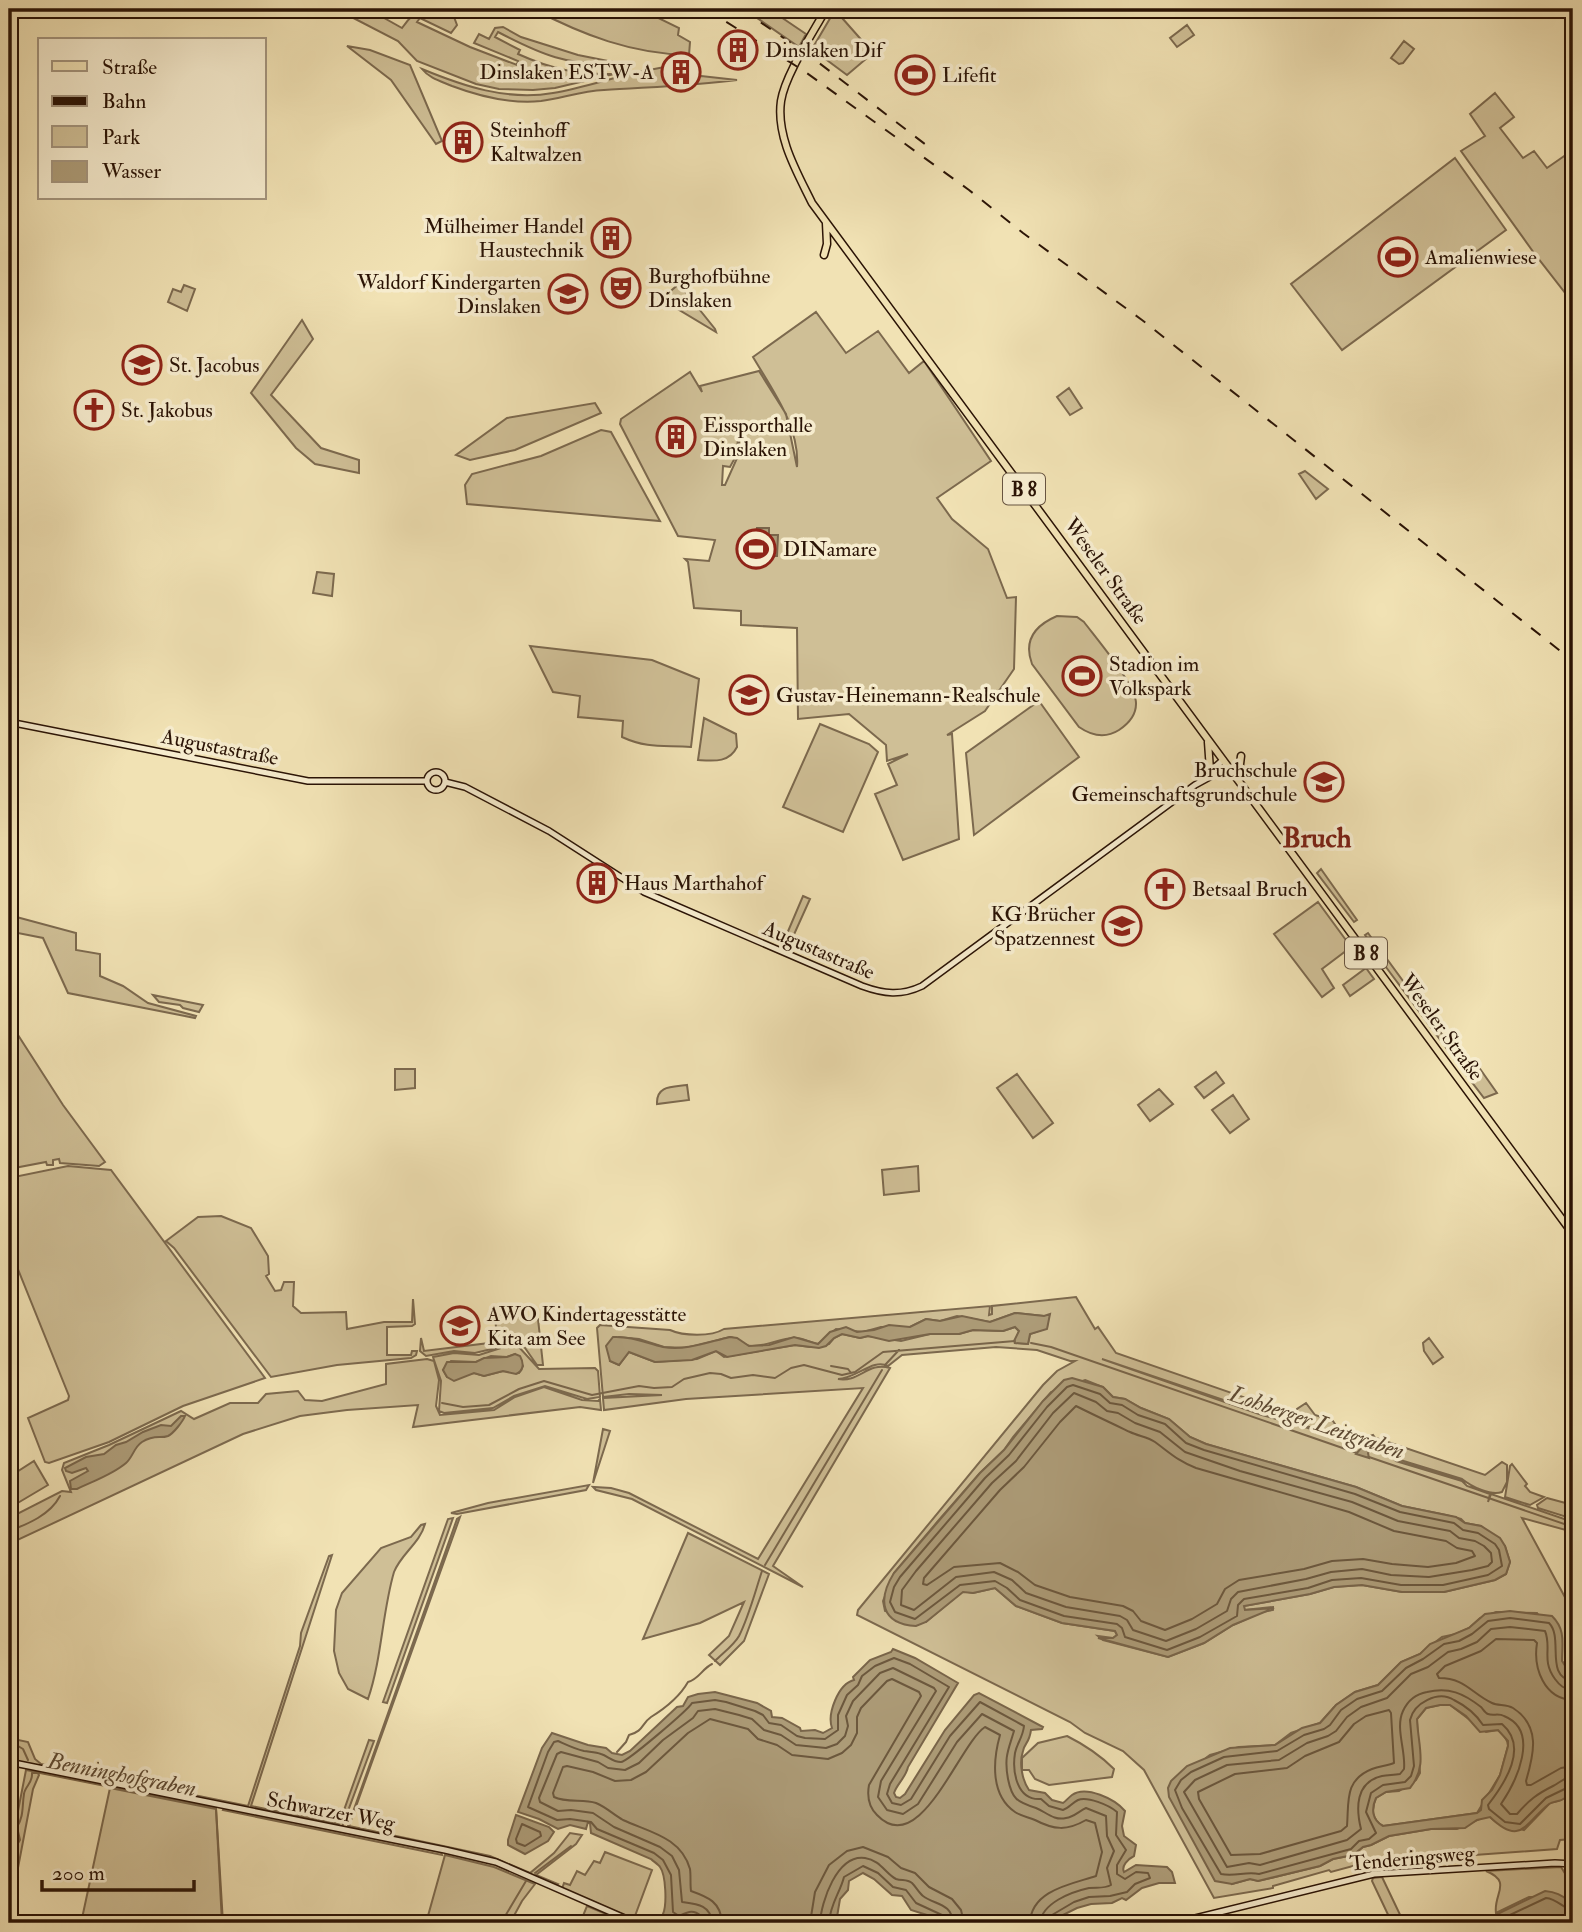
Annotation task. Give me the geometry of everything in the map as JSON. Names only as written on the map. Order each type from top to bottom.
[{"type":"main road","name":"Weseler Straße","points":[[826,9],[785,89],[781,106],[781,127],[793,163],[812,203],[1573,1234]]},
{"type":"main road","points":[[824,255],[827,244],[826,221]]},
{"type":"main road","name":"Augustastraße","points":[[9,722],[308,781],[427,781]]},
{"type":"main road","points":[[1208,741],[1210,770]]},
{"type":"main road","points":[[1238,780],[1241,756]]},
{"type":"main road","name":"Augustastraße","points":[[1195,785],[1210,770],[1225,763]]},
{"type":"main road","name":"Augustastraße","points":[[445,782],[465,787],[549,831],[644,892],[862,986],[893,993],[907,992],[922,986],[1225,763]]},
{"type":"main road","points":[[438,772],[444,776],[445,782],[443,788],[434,790],[429,787],[427,781],[429,775],[438,772]]},
{"type":"main road","name":"Schwarzer Weg","points":[[9,1762],[496,1862],[636,1923]]},
{"type":"main road","name":"Tenderingsweg","points":[[1175,1923],[1374,1874],[1573,1864]]},
{"type":"green space","points":[[336,9],[368,9],[402,28],[419,11],[438,10],[454,17],[457,25],[451,33],[420,18],[417,22],[517,65],[518,61],[474,43],[479,34],[489,39],[495,28],[503,27],[521,37],[578,55],[618,63],[570,61],[528,47],[498,32],[495,37],[520,50],[518,54],[542,64],[577,72],[614,74],[555,88],[499,89],[476,84],[417,61],[398,41]]},
{"type":"green space","points":[[533,9],[640,9],[679,28],[678,35],[690,42],[689,55],[628,47],[589,35]]},
{"type":"green space","points":[[744,9],[769,9],[806,34],[799,47]]},
{"type":"green space","points":[[835,10],[873,53],[847,75],[812,49]]},
{"type":"green space","points":[[1187,25],[1194,35],[1177,47],[1170,38]]},
{"type":"green space","points":[[1404,41],[1414,49],[1403,63],[1399,64],[1391,58]]},
{"type":"green space","points":[[347,46],[370,50],[410,65],[442,141],[436,144],[391,80]]},
{"type":"green space","points":[[674,66],[688,66],[688,70],[671,70],[671,77],[701,76],[737,80],[596,91],[541,101],[518,101],[496,99],[463,90],[435,79],[422,69],[486,90],[536,95]]},
{"type":"green space","points":[[1495,93],[1514,117],[1500,128],[1523,158],[1534,151],[1547,168],[1573,150],[1573,303],[1461,151],[1485,136],[1470,114]]},
{"type":"green space","name":"Amalienwiese","points":[[1455,158],[1506,230],[1342,350],[1291,284]]},
{"type":"green space","points":[[679,284],[715,329],[716,332],[661,299]]},
{"type":"green space","points":[[184,285],[195,289],[187,311],[168,302],[173,289],[181,292]]},
{"type":"green space","points":[[816,312],[846,353],[878,331],[909,373],[924,361],[991,461],[937,498],[952,519],[988,549],[1007,598],[1016,597],[1014,669],[985,711],[947,735],[952,734],[959,839],[903,860],[875,794],[897,785],[888,764],[908,754],[887,761],[886,745],[849,714],[798,719],[797,628],[741,625],[741,611],[694,608],[688,562],[685,559],[709,561],[715,540],[678,536],[620,424],[621,419],[690,372],[702,392],[700,386],[759,371],[784,411],[753,357]],"holes":[[[786,416],[797,452],[797,467]],[[741,422],[738,456],[725,485],[722,485],[723,466],[730,467],[736,456]]]},
{"type":"green space","points":[[302,320],[313,339],[271,395],[321,448],[359,460],[359,473],[315,464],[296,448],[251,393]]},
{"type":"green space","points":[[1069,388],[1082,408],[1070,415],[1057,397]]},
{"type":"green space","points":[[595,403],[601,413],[515,450],[470,460],[456,455],[507,418]]},
{"type":"green space","points":[[601,430],[611,432],[660,521],[467,504],[465,485],[472,474],[541,456]]},
{"type":"green space","points":[[1305,471],[1328,489],[1316,499],[1299,474]]},
{"type":"green space","points":[[317,572],[334,574],[332,596],[313,593]]},
{"type":"green space","name":"Stadion im Volkspark","points":[[1057,616],[1077,617],[1084,622],[1115,662],[1135,696],[1135,712],[1125,725],[1114,733],[1099,735],[1079,727],[1032,664],[1029,648],[1033,634]]},
{"type":"green space","points":[[530,646],[652,660],[699,679],[691,747],[640,743],[622,737],[623,721],[578,717],[580,696],[553,692]]},
{"type":"green space","name":"Stadion im Volkspark","points":[[1039,701],[1079,757],[974,835],[966,753]]},
{"type":"green space","points":[[704,718],[736,734],[737,747],[730,756],[720,760],[698,760]]},
{"type":"green space","points":[[820,724],[869,744],[878,752],[843,832],[783,807]]},
{"type":"green space","points":[[1321,869],[1357,920],[1354,922],[1317,873]]},
{"type":"green space","points":[[803,896],[810,899],[792,939],[786,936]]},
{"type":"green space","points":[[1318,902],[1351,947],[1322,969],[1334,988],[1322,997],[1274,934]]},
{"type":"green space","points":[[9,915],[76,933],[76,950],[100,954],[100,976],[123,986],[148,1003],[196,1016],[195,1018],[68,993],[43,938],[18,933],[9,937]]},
{"type":"green space","points":[[1368,933],[1460,1059],[1456,1061],[1371,947],[1365,935]]},
{"type":"green space","points":[[1366,968],[1374,979],[1350,996],[1343,985]]},
{"type":"green space","points":[[153,995],[203,1005],[199,1012],[180,1005],[159,1002]]},
{"type":"green space","points":[[9,1021],[63,1105],[105,1162],[99,1166],[60,1163],[59,1159],[53,1160],[53,1165],[47,1165],[46,1162],[9,1169]]},
{"type":"green space","points":[[1470,1062],[1475,1069],[1478,1066],[1497,1093],[1484,1098],[1461,1068]]},
{"type":"green space","points":[[395,1069],[415,1069],[415,1088],[395,1090]]},
{"type":"green space","points":[[1216,1072],[1224,1083],[1204,1098],[1195,1087]]},
{"type":"green space","points":[[1017,1074],[1053,1123],[1033,1138],[997,1088]]},
{"type":"green space","points":[[687,1085],[689,1100],[657,1104],[662,1090]]},
{"type":"green space","points":[[1159,1089],[1173,1104],[1150,1121],[1138,1105]]},
{"type":"green space","points":[[1233,1095],[1249,1119],[1230,1133],[1212,1110]]},
{"type":"green space","points":[[68,1166],[111,1170],[265,1378],[183,1406],[109,1442],[49,1463],[45,1462],[28,1418],[68,1400],[69,1396],[9,1247],[9,1178]]},
{"type":"green space","points":[[918,1166],[919,1191],[884,1195],[882,1170]]},
{"type":"green space","points":[[221,1216],[251,1228],[268,1256],[269,1274],[266,1276],[275,1291],[281,1290],[284,1282],[294,1282],[293,1306],[301,1313],[346,1312],[347,1329],[384,1322],[412,1322],[413,1299],[415,1324],[387,1327],[387,1355],[411,1355],[412,1351],[417,1351],[416,1355],[411,1358],[337,1365],[271,1377],[166,1241],[198,1217]]},
{"type":"green space","points":[[1076,1297],[1095,1329],[1098,1327],[1116,1353],[1295,1415],[1297,1409],[1306,1403],[1315,1415],[1333,1421],[1337,1427],[1357,1432],[1323,1431],[1102,1359],[1262,1415],[1322,1432],[1367,1437],[1373,1435],[1396,1461],[1462,1481],[1467,1486],[1490,1494],[1488,1502],[1491,1494],[1573,1522],[1573,1532],[1522,1518],[1573,1612],[1573,1678],[1562,1661],[1562,1651],[1537,1613],[1496,1612],[1480,1618],[1469,1628],[1442,1637],[1420,1654],[1401,1662],[1378,1685],[1355,1692],[1336,1705],[1320,1723],[1291,1733],[1275,1745],[1239,1747],[1210,1755],[1206,1758],[1232,1884],[1250,1879],[1258,1881],[1320,1866],[1333,1859],[1353,1855],[1363,1847],[1389,1836],[1431,1829],[1457,1829],[1484,1817],[1524,1830],[1550,1803],[1561,1800],[1573,1791],[1573,1839],[1560,1840],[1557,1849],[1364,1863],[1331,1872],[1329,1870],[1273,1888],[1214,1898],[1144,1770],[1123,1751],[857,1615],[858,1610],[1043,1385],[1057,1371],[1075,1361],[1037,1350],[996,1347],[902,1355],[888,1366],[876,1365],[838,1379],[852,1378],[876,1367],[890,1368],[773,1566],[803,1587],[632,1499],[593,1487],[629,1493],[758,1559],[863,1388],[686,1399],[604,1410],[603,1398],[662,1395],[629,1394],[603,1397],[597,1328],[600,1325],[705,1334],[724,1329],[990,1306],[989,1315],[992,1314],[992,1306]],"holes":[[[1015,1313],[1044,1316],[1048,1318],[1047,1328],[1030,1334],[1028,1344],[1015,1343],[1019,1331],[1015,1327],[1003,1331],[973,1330],[959,1334],[930,1334],[901,1341],[842,1334],[829,1344],[810,1347],[795,1345],[724,1357],[716,1351],[697,1359],[655,1362],[629,1352],[619,1365],[610,1361],[619,1337],[639,1339],[664,1347],[685,1348],[730,1337],[751,1346],[790,1338],[818,1344],[836,1329],[863,1332],[881,1327],[910,1327],[926,1319],[940,1321],[957,1316],[990,1322]],[[1085,1380],[1103,1387],[1113,1397],[1125,1399],[1169,1419],[1190,1437],[1206,1444],[1356,1487],[1402,1506],[1481,1526],[1505,1546],[1510,1562],[1506,1574],[1495,1580],[1444,1592],[1402,1592],[1362,1585],[1334,1587],[1244,1606],[1244,1610],[1273,1607],[1273,1610],[1262,1612],[1233,1625],[1204,1643],[1168,1657],[1103,1640],[1098,1636],[1113,1638],[1117,1635],[1115,1631],[1062,1623],[1016,1606],[995,1588],[973,1593],[963,1591],[926,1622],[885,1611],[883,1601],[894,1573],[938,1521],[1004,1450],[1051,1392]]]},
{"type":"green space","points":[[495,1314],[538,1319],[543,1365],[537,1365],[525,1348],[516,1343],[475,1353],[454,1351],[426,1356],[420,1351],[421,1338],[424,1351],[497,1342]]},
{"type":"green space","points":[[1429,1338],[1443,1357],[1433,1364],[1424,1351],[1423,1343]]},
{"type":"green space","points":[[518,1346],[539,1369],[595,1368],[598,1371],[600,1397],[587,1399],[545,1386],[514,1396],[493,1408],[444,1413],[439,1411],[441,1381],[433,1357],[454,1353],[479,1355],[504,1347]],"holes":[[[515,1354],[523,1366],[519,1373],[503,1371],[484,1376],[474,1373],[447,1377],[443,1370],[451,1361],[476,1362],[491,1356],[507,1357]]]},
{"type":"green space","points":[[427,1359],[434,1361],[439,1380],[436,1406],[440,1415],[494,1410],[515,1397],[544,1387],[582,1400],[600,1399],[601,1410],[580,1407],[413,1427],[418,1405],[300,1416],[243,1434],[9,1544],[9,1518],[62,1491],[71,1492],[62,1470],[64,1463],[181,1411],[194,1419],[230,1403],[258,1403],[266,1394],[298,1391],[305,1400],[322,1401],[386,1384],[386,1364]]},
{"type":"green space","points":[[603,1429],[610,1431],[593,1483]]},
{"type":"green space","points":[[1379,1439],[1485,1475],[1502,1462],[1507,1465],[1507,1482],[1502,1492],[1482,1490],[1462,1479],[1397,1459],[1389,1454]]},
{"type":"green space","points":[[34,1461],[48,1485],[16,1504],[9,1493],[9,1477]]},
{"type":"green space","points":[[1512,1464],[1530,1492],[1544,1497],[1530,1505],[1505,1497]]},
{"type":"green space","points":[[589,1485],[586,1490],[451,1513],[488,1503]]},
{"type":"green space","points":[[1547,1498],[1573,1505],[1573,1519],[1538,1508],[1537,1505]]},
{"type":"green space","points":[[460,1517],[349,1826],[490,1856],[530,1873],[554,1853],[570,1833],[582,1835],[576,1844],[536,1875],[558,1884],[556,1886],[497,1861],[351,1829],[348,1826],[457,1519]]},
{"type":"green space","points":[[453,1518],[387,1703],[383,1702],[448,1519]]},
{"type":"green space","points":[[425,1524],[423,1531],[394,1572],[368,1699],[348,1689],[339,1673],[334,1651],[336,1610],[342,1593],[381,1548],[411,1537]]},
{"type":"green space","points":[[688,1533],[769,1574],[744,1641],[720,1665],[709,1655],[729,1636],[744,1602],[700,1623],[643,1639]]},
{"type":"green space","points":[[332,1555],[251,1806],[339,1824],[369,1740],[374,1741],[342,1827],[9,1760],[9,1738],[28,1742],[35,1759],[41,1764],[248,1806],[300,1646],[301,1633],[329,1556]]},
{"type":"green space","points":[[1450,1705],[1486,1732],[1498,1730],[1503,1735],[1508,1746],[1500,1775],[1477,1813],[1383,1826],[1374,1814],[1376,1798],[1386,1792],[1399,1791],[1416,1780],[1420,1773],[1417,1719],[1426,1708]]},
{"type":"green space","points":[[1067,1736],[1092,1750],[1114,1769],[1112,1777],[1049,1785],[1035,1779],[1029,1770],[1022,1770],[1022,1758],[1038,1743]]},
{"type":"green space","points":[[26,1770],[39,1775],[33,1789],[9,1915],[9,1857]]},
{"type":"green space","points":[[110,1788],[216,1809],[222,1923],[81,1923]]},
{"type":"green space","points":[[224,1808],[441,1852],[442,1855],[223,1810]]},
{"type":"green space","points":[[605,1852],[652,1870],[635,1916],[650,1923],[643,1923],[562,1889],[564,1883],[570,1885],[577,1871],[585,1875],[594,1861],[600,1863]]},
{"type":"green space","points":[[445,1855],[494,1867],[535,1884],[510,1923],[426,1923]]},
{"type":"green space","points":[[1561,1867],[1566,1875],[1573,1873],[1573,1907],[1567,1897],[1529,1897],[1496,1913],[1500,1884],[1494,1875],[1486,1871]]},
{"type":"green space","points":[[1382,1877],[1404,1923],[1392,1923],[1372,1881],[1373,1878]]},
{"type":"green space","points":[[587,1906],[611,1916],[610,1923],[580,1923]]},
{"type":"water","points":[[757,528],[769,528],[769,535],[778,535],[777,556],[767,556],[767,550],[755,549]]},
{"type":"water","points":[[1015,1313],[1044,1316],[1050,1314],[1047,1329],[1030,1334],[1028,1344],[1015,1343],[1019,1331],[1015,1327],[1003,1331],[973,1330],[959,1334],[930,1334],[889,1341],[842,1334],[819,1348],[795,1345],[727,1357],[716,1351],[692,1360],[655,1362],[629,1352],[619,1365],[610,1361],[606,1346],[613,1337],[672,1348],[730,1337],[749,1346],[769,1345],[794,1337],[818,1344],[830,1332],[846,1327],[857,1332],[889,1325],[910,1327],[926,1319],[940,1321],[962,1316],[990,1322]]},
{"type":"water","points":[[515,1354],[520,1356],[523,1364],[521,1371],[516,1374],[503,1371],[484,1376],[474,1373],[454,1381],[447,1377],[443,1370],[447,1362],[476,1362],[484,1358]]},
{"type":"water","points":[[1072,1378],[1103,1387],[1113,1397],[1125,1399],[1169,1419],[1190,1437],[1206,1444],[1356,1487],[1402,1506],[1456,1517],[1465,1523],[1481,1526],[1500,1538],[1505,1546],[1510,1562],[1506,1574],[1495,1580],[1444,1592],[1402,1592],[1362,1585],[1334,1587],[1244,1606],[1245,1610],[1274,1608],[1233,1625],[1204,1643],[1168,1657],[1098,1638],[1113,1638],[1117,1635],[1115,1631],[1062,1623],[1016,1606],[995,1588],[973,1593],[963,1592],[926,1622],[916,1626],[895,1621],[889,1615],[884,1601],[894,1573],[980,1473],[1004,1450],[1043,1401],[1064,1380]]},
{"type":"water","points":[[181,1416],[185,1416],[170,1434],[142,1442],[121,1467],[77,1489],[71,1489],[70,1481],[88,1471],[86,1468],[72,1473],[65,1468],[86,1457],[104,1454],[143,1432],[161,1425],[171,1426]]},
{"type":"water","points":[[1356,1437],[1371,1444],[1369,1458],[1356,1454],[1362,1447],[1351,1440]]},
{"type":"water","points":[[1510,1611],[1552,1616],[1559,1626],[1562,1661],[1573,1678],[1573,1791],[1563,1799],[1549,1804],[1522,1829],[1516,1831],[1500,1826],[1490,1817],[1477,1820],[1465,1828],[1431,1829],[1389,1836],[1363,1847],[1353,1855],[1258,1881],[1250,1879],[1232,1884],[1215,1881],[1169,1797],[1168,1788],[1171,1781],[1187,1766],[1230,1748],[1275,1745],[1302,1728],[1320,1723],[1336,1705],[1355,1692],[1378,1685],[1401,1662],[1420,1654],[1430,1644],[1469,1628],[1485,1614]],"holes":[[[1450,1705],[1466,1716],[1480,1732],[1498,1730],[1508,1741],[1500,1775],[1492,1790],[1482,1800],[1481,1810],[1477,1813],[1383,1826],[1374,1814],[1376,1798],[1386,1792],[1410,1788],[1419,1772],[1421,1755],[1417,1719],[1426,1708]]]},
{"type":"water","points":[[893,1649],[915,1658],[958,1683],[895,1790],[896,1797],[900,1798],[905,1794],[945,1730],[974,1695],[979,1693],[1043,1727],[1031,1730],[1022,1756],[1022,1771],[1029,1790],[1045,1793],[1052,1800],[1063,1803],[1078,1792],[1100,1795],[1114,1802],[1125,1811],[1122,1826],[1124,1836],[1136,1845],[1134,1856],[1123,1867],[1124,1872],[1136,1865],[1167,1867],[1172,1872],[1175,1883],[1159,1883],[1142,1888],[1126,1900],[1122,1898],[1112,1903],[1077,1908],[1047,1923],[940,1923],[930,1916],[911,1910],[902,1896],[892,1895],[863,1873],[849,1881],[848,1890],[840,1899],[836,1923],[704,1923],[690,1918],[679,1923],[663,1914],[664,1876],[659,1866],[651,1859],[591,1833],[588,1822],[586,1829],[570,1825],[558,1829],[518,1812],[542,1748],[552,1733],[622,1755],[630,1751],[677,1707],[683,1706],[688,1697],[715,1692],[757,1703],[771,1711],[772,1717],[782,1718],[801,1731],[815,1730],[823,1733],[832,1728],[831,1715],[835,1700],[843,1687],[854,1680],[853,1677],[870,1660]]},
{"type":"water","points":[[516,1815],[549,1827],[554,1832],[548,1841],[525,1854],[508,1845]]},
{"type":"water","points":[[1545,1891],[1558,1894],[1567,1900],[1572,1910],[1573,1923],[1479,1923]]},
{"type":"waterway","points":[[442,1403],[463,1407],[489,1405],[519,1389],[544,1381],[592,1395],[639,1386],[672,1387],[684,1379],[710,1373],[731,1378],[753,1375],[775,1378],[791,1368],[804,1365],[842,1375],[855,1372],[883,1352],[1015,1341]]},
{"type":"waterway","name":"Lohberger Leitgraben","points":[[1031,1343],[1051,1347],[1357,1453]]},
{"type":"waterway","points":[[885,1365],[899,1350]]},
{"type":"waterway","points":[[831,1366],[848,1369],[851,1373]]},
{"type":"waterway","points":[[765,1565],[882,1370]]},
{"type":"waterway","name":"Lohberger Leitgraben","points":[[1369,1457],[1573,1527]]},
{"type":"waterway","points":[[9,1531],[44,1514],[60,1496]]},
{"type":"waterway","points":[[715,1661],[739,1636],[762,1571]]},
{"type":"waterway","points":[[617,1752],[629,1735],[640,1729],[676,1697],[688,1682],[712,1664]]},
{"type":"waterway","points":[[9,1748],[18,1746],[23,1749],[28,1760]]},
{"type":"waterway","name":"Benninghofgraben","points":[[9,1887],[13,1881],[12,1855],[20,1840],[17,1827],[22,1815],[25,1791],[32,1773],[40,1773],[216,1808],[223,1923]]},
{"type":"waterway","points":[[535,1873],[571,1846]]},
{"type":"waterway","points":[[501,1923],[526,1881]]},
{"type":"railway","points":[[706,9],[804,71],[1142,320],[1573,661]]},
{"type":"railway","points":[[741,9],[810,56],[934,151]]},
{"type":"place","name":"Dinslaken Dif","points":[[738,50]]},
{"type":"place","name":"Dinslaken ESTW-A","points":[[681,72]]},
{"type":"place","name":"Lifefit","points":[[915,75]]},
{"type":"place","name":"Steinhoff Kaltwalzen","points":[[463,142]]},
{"type":"place","name":"Mülheimer Handel Haustechnik","points":[[611,238]]},
{"type":"place","name":"Amalienwiese","points":[[1398,257]]},
{"type":"place","name":"Burghofbühne Dinslaken","points":[[621,288]]},
{"type":"place","name":"Waldorf Kindergarten Dinslaken","points":[[568,294]]},
{"type":"place","name":"St. Jacobus","points":[[142,365]]},
{"type":"place","name":"St. Jakobus","points":[[94,410]]},
{"type":"place","name":"Eissporthalle Dinslaken","points":[[676,437]]},
{"type":"place","name":"DINamare","points":[[756,549]]},
{"type":"place","name":"Stadion im Volkspark","points":[[1082,676]]},
{"type":"place","name":"Gustav-Heinemann-Realschule","points":[[749,695]]},
{"type":"place","name":"Bruchschule Gemeinschaftsgrundschule","points":[[1324,782]]},
{"type":"place","name":"Haus Marthahof","points":[[597,883]]},
{"type":"place","name":"Betsaal Bruch","points":[[1165,889]]},
{"type":"place","name":"KG Brücher Spatzennest","points":[[1122,926]]},
{"type":"place","name":"AWO Kindertagesstätte Kita am See","points":[[460,1326]]},
{"type":"district","name":"Bruch","points":[[1317,837]]}]
